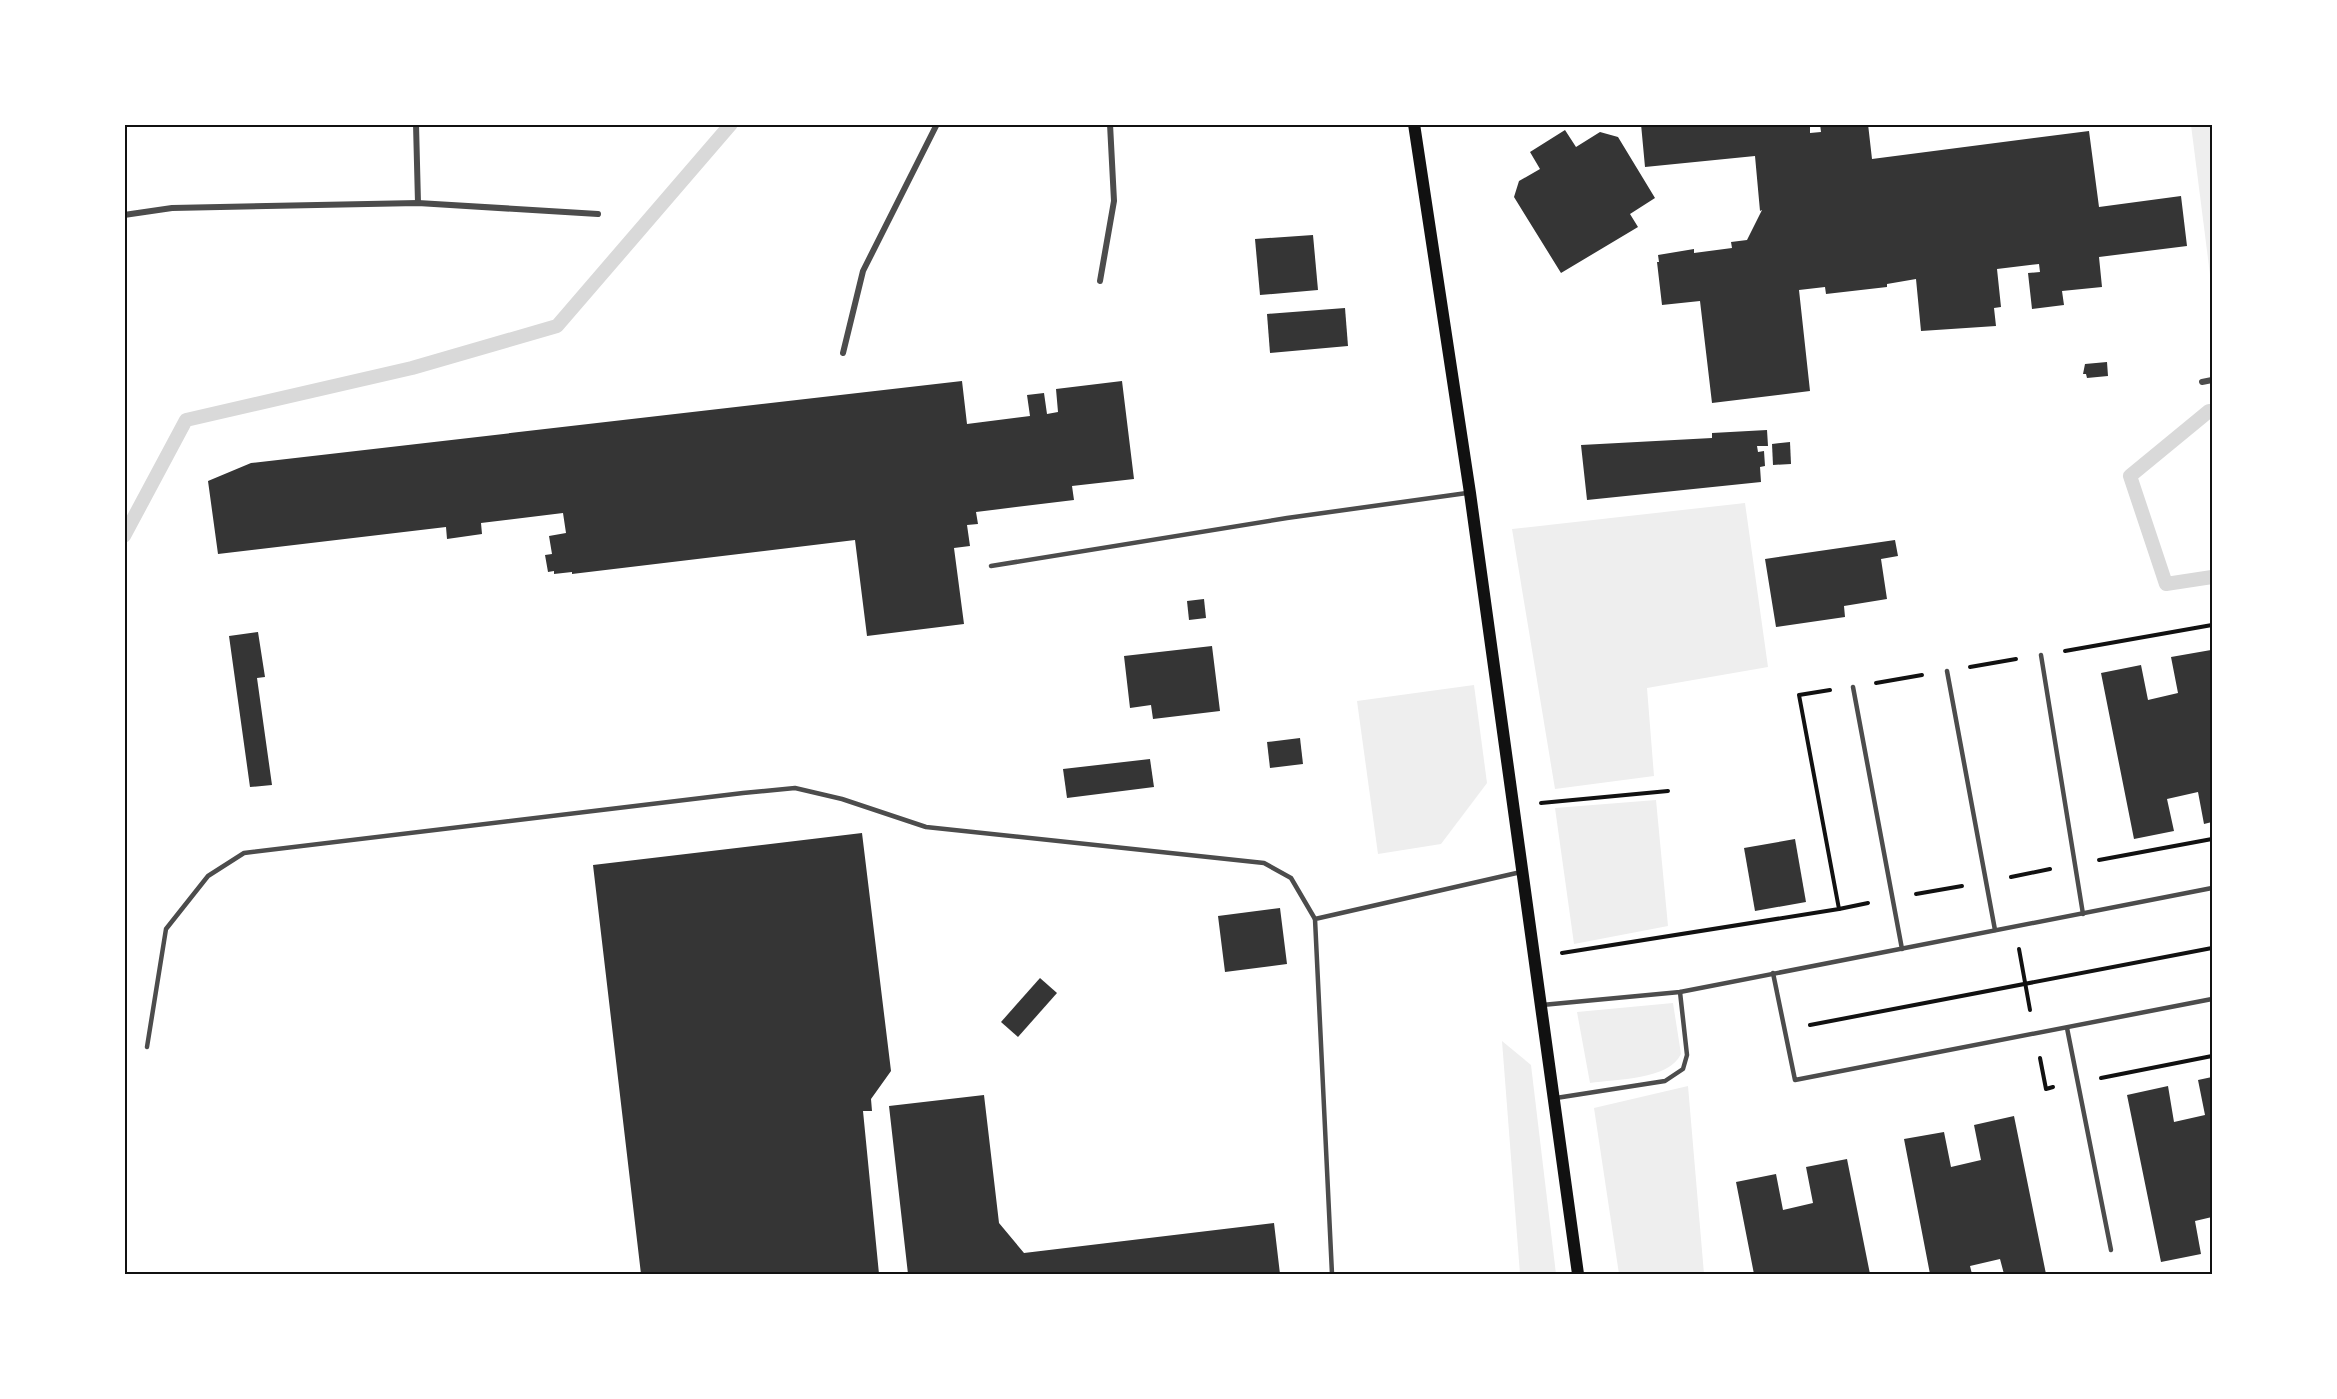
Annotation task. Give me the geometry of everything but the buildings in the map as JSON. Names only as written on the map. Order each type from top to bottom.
[{"type":"main road","points":[[1414,124],[1470,493],[1578,1275]]},
{"type":"street","points":[[416,124],[418,203]]},
{"type":"street","points":[[843,353],[863,271],[938,124]]},
{"type":"street","points":[[1100,281],[1114,201],[1110,124]]},
{"type":"street","points":[[124,215],[172,208],[418,203],[598,214]]},
{"type":"street","points":[[2202,381],[2212,380]]},
{"type":"lane","points":[[990,566],[1287,518],[1470,493]]},
{"type":"lane","points":[[2041,655],[2083,914]]},
{"type":"lane","points":[[1947,671],[1995,930]]},
{"type":"lane","points":[[1853,687],[1902,949]]},
{"type":"lane","points":[[147,1047],[166,930],[207,876],[244,853],[795,788],[842,799],[926,827],[1264,862],[1291,878],[1315,919],[1332,1275]]},
{"type":"lane","points":[[1315,919],[1523,872]]},
{"type":"lane","points":[[1541,1006],[1680,992],[2212,888]]},
{"type":"lane","points":[[1773,973],[1794,1080],[2212,999]]},
{"type":"lane","points":[[1554,1099],[1665,1081],[1683,1069],[1687,1055],[1680,992]]},
{"type":"lane","points":[[2067,1028],[2111,1250]]},
{"type":"path","points":[[1513,806],[1668,791]]},
{"type":"path","points":[[1839,909],[2212,839]]},
{"type":"path","points":[[1784,1029],[2212,948]]},
{"type":"shaded area","points":[[2191,125],[2212,125],[2212,290]]},
{"type":"shaded area","points":[[1745,503],[1768,667],[1647,688],[1654,776],[1555,789],[1512,529]]},
{"type":"shaded area","points":[[1474,685],[1487,783],[1441,844],[1378,854],[1357,701]]},
{"type":"shaded area","points":[[1656,800],[1668,926],[1574,944],[1555,808]]},
{"type":"shaded area","points":[[1673,1003],[1681,1054],[1675,1063],[1654,1074],[1590,1083],[1577,1012]]},
{"type":"shaded area","points":[[1502,1041],[1531,1065],[1556,1274],[1520,1274]]},
{"type":"shaded area","points":[[1688,1086],[1704,1274],[1619,1274],[1594,1108]]},
{"type":"waterway","points":[[124,536],[186,420],[412,368],[557,326],[731,124]]},
{"type":"waterway","points":[[2209,411],[2130,476],[2166,584],[2212,577]]}]
